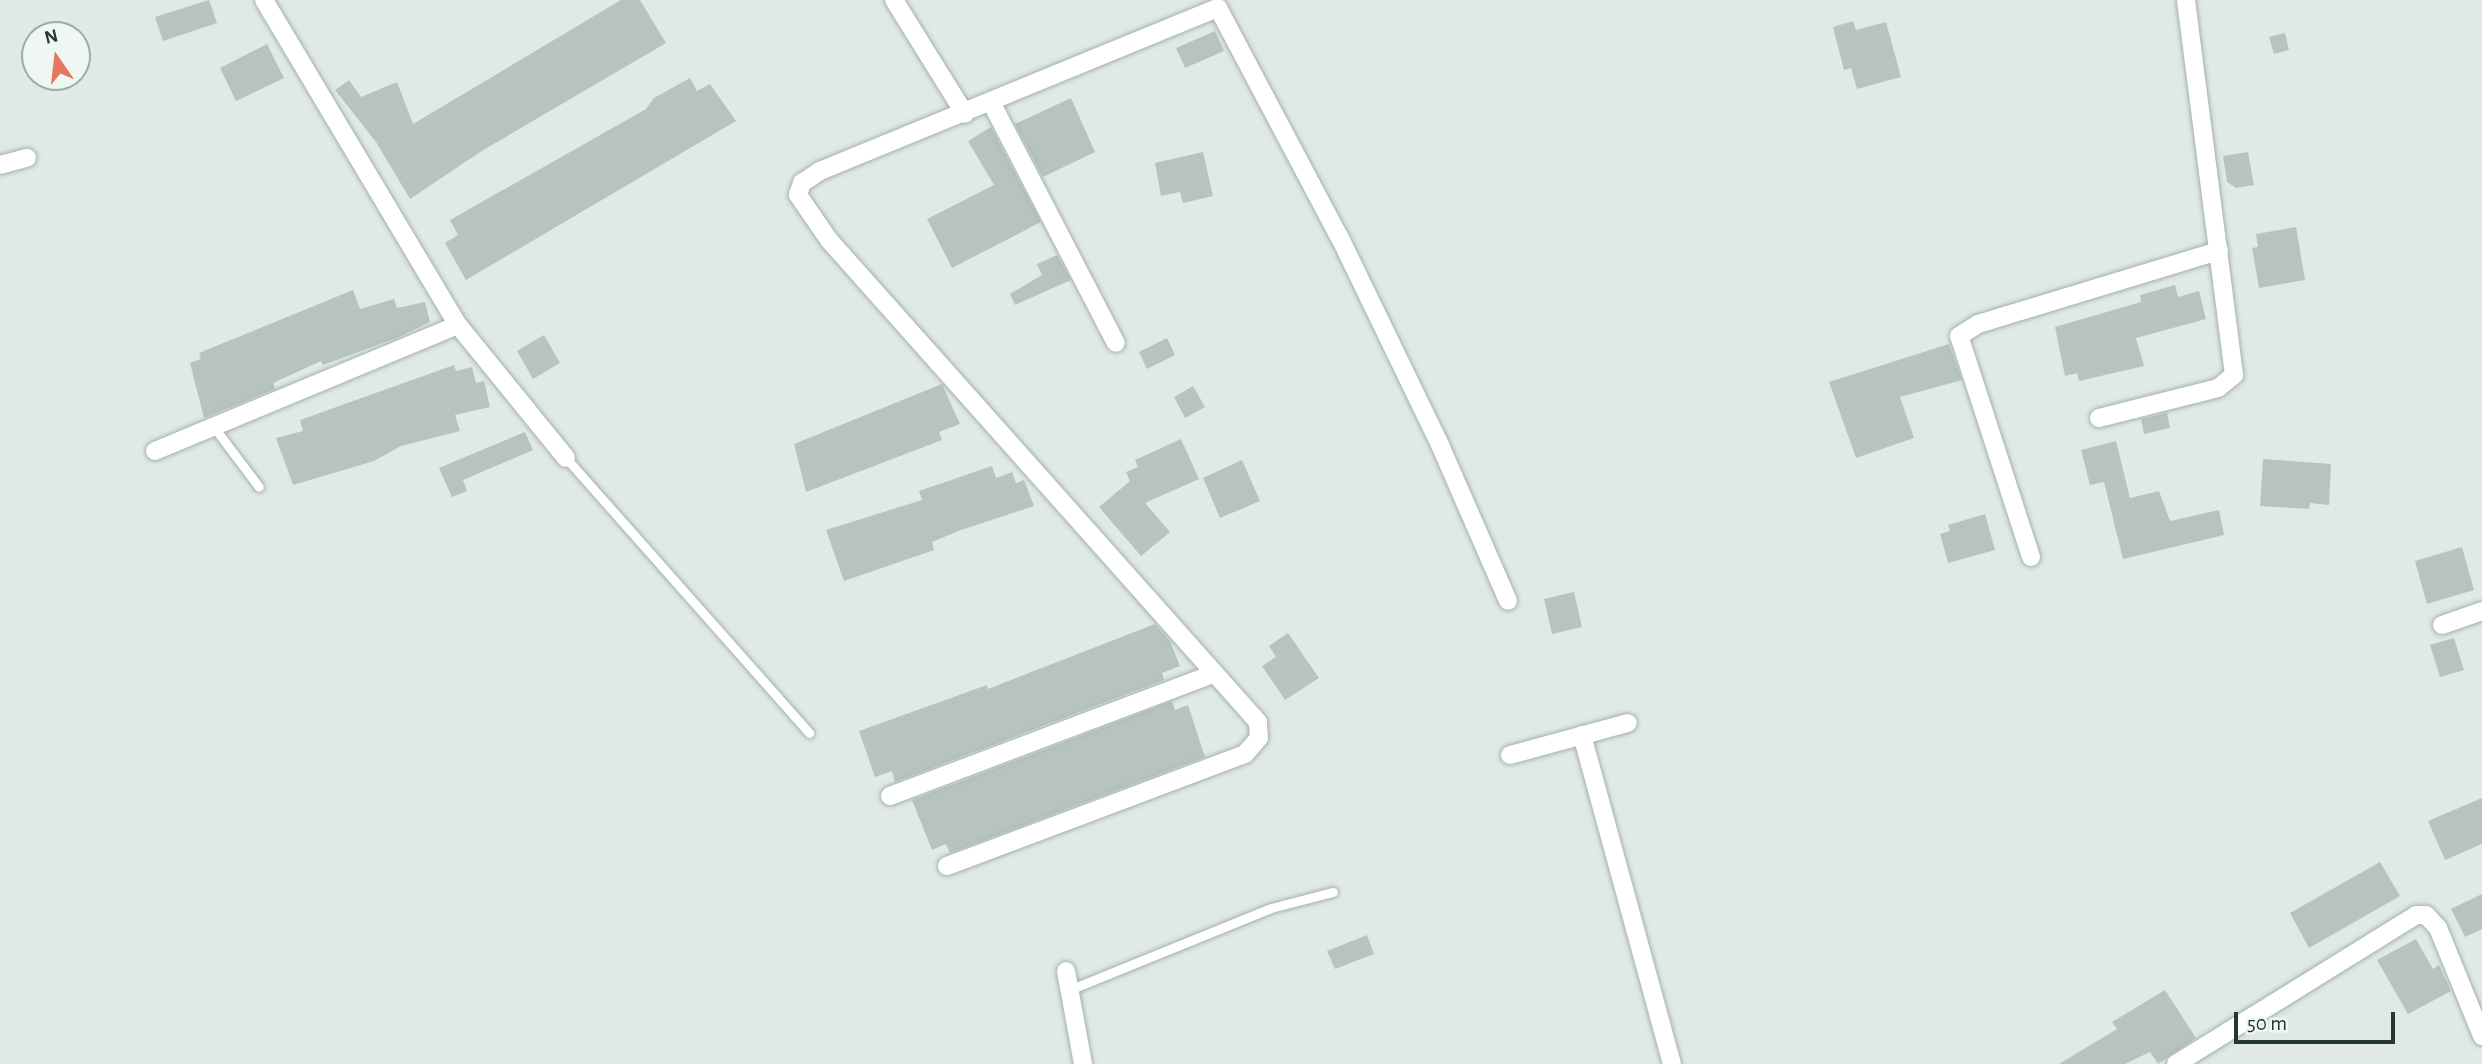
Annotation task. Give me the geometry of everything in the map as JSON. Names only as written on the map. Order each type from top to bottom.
[{"type":"street","points":[[264,0],[458,325],[566,458]]},
{"type":"street","points":[[894,0],[965,114]]},
{"type":"street","points":[[2099,418],[2228,384],[2235,360],[2186,0]]},
{"type":"street","points":[[947,866],[1245,754],[1259,738],[1258,722],[799,202],[802,183],[810,176],[992,104],[1218,8],[1340,238],[1440,445],[1508,601]]},
{"type":"street","points":[[992,104],[1116,344]]},
{"type":"street","points":[[0,164],[27,158]]},
{"type":"street","points":[[2031,557],[1959,336],[1978,324],[2219,251]]},
{"type":"street","points":[[155,451],[458,325]]},
{"type":"street","points":[[2442,625],[2482,611]]},
{"type":"street","points":[[890,796],[1215,673]]},
{"type":"street","points":[[1510,755],[1628,723]]},
{"type":"street","points":[[1582,735],[1672,1064]]},
{"type":"street","points":[[2176,1064],[2416,915],[2427,915],[2438,928],[2482,1036]]},
{"type":"street","points":[[1066,971],[1083,1064]]},
{"type":"lane","points":[[214,426],[259,487]]},
{"type":"lane","points":[[566,458],[809,733]]},
{"type":"lane","points":[[1069,990],[1271,908],[1333,892]]},
{"type":"building","points":[[209,0],[217,23],[163,41],[155,17]]},
{"type":"building","points":[[621,0],[640,0],[666,43],[480,152],[410,199],[376,142],[335,90],[349,80],[361,97],[397,82],[413,124]]},
{"type":"building","points":[[1853,21],[1856,30],[1886,22],[1901,77],[1857,89],[1851,68],[1844,70],[1833,27]]},
{"type":"building","points":[[1215,31],[1224,51],[1185,68],[1176,48]]},
{"type":"building","points":[[2285,33],[2289,50],[2274,54],[2269,37]]},
{"type":"building","points":[[267,44],[284,78],[236,101],[220,68]]},
{"type":"building","points":[[690,78],[697,91],[710,84],[736,121],[466,280],[445,243],[458,235],[450,220],[646,109],[654,98]]},
{"type":"building","points":[[1071,98],[1095,152],[1043,177],[1015,124]]},
{"type":"building","points":[[991,127],[1041,222],[952,268],[927,219],[994,185],[968,141]]},
{"type":"building","points":[[1203,152],[1213,196],[1183,203],[1180,192],[1161,196],[1155,163]]},
{"type":"building","points":[[2248,152],[2254,185],[2236,188],[2227,182],[2223,156]]},
{"type":"building","points":[[2296,227],[2305,280],[2259,288],[2252,248],[2258,247],[2256,234]]},
{"type":"building","points":[[1057,255],[1071,280],[1015,305],[1010,294],[1042,275],[1037,264]]},
{"type":"building","points":[[2175,285],[2178,297],[2199,291],[2206,319],[2136,338],[2144,366],[2079,381],[2077,373],[2065,376],[2055,327],[2141,302],[2140,295]]},
{"type":"building","points":[[353,290],[360,309],[394,299],[397,308],[425,302],[430,322],[399,337],[323,365],[321,361],[273,383],[275,389],[204,418],[190,363],[201,359],[199,353]]},
{"type":"building","points":[[544,335],[560,363],[533,379],[517,351]]},
{"type":"building","points":[[1167,338],[1175,355],[1147,369],[1139,352]]},
{"type":"building","points":[[1949,344],[1962,380],[1900,397],[1914,438],[1856,458],[1829,382]]},
{"type":"building","points":[[454,365],[456,371],[472,367],[476,383],[484,381],[490,407],[455,415],[460,431],[401,446],[374,461],[293,485],[276,438],[303,431],[300,420]]},
{"type":"building","points":[[942,384],[960,424],[939,432],[942,440],[806,492],[794,444]]},
{"type":"building","points":[[1193,386],[1205,407],[1185,418],[1174,397]]},
{"type":"building","points":[[2167,413],[2170,428],[2144,434],[2141,419]]},
{"type":"building","points":[[525,432],[533,450],[463,480],[467,491],[452,497],[439,468]]},
{"type":"building","points":[[1181,439],[1199,479],[1145,503],[1170,532],[1141,556],[1099,507],[1130,481],[1126,472],[1138,467],[1135,460]]},
{"type":"building","points":[[2116,441],[2130,498],[2159,491],[2170,521],[2219,510],[2224,535],[2123,559],[2104,482],[2090,485],[2081,450]]},
{"type":"building","points":[[2263,459],[2331,464],[2329,505],[2310,503],[2309,509],[2260,506]]},
{"type":"building","points":[[1242,460],[1260,501],[1220,518],[1203,478]]},
{"type":"building","points":[[992,466],[996,478],[1012,472],[1016,483],[1024,480],[1034,506],[961,530],[932,542],[934,550],[844,581],[826,530],[922,500],[919,491]]},
{"type":"building","points":[[1985,514],[1995,550],[1948,563],[1940,534],[1950,531],[1948,525]]},
{"type":"building","points":[[2462,547],[2474,590],[2427,604],[2415,561]]},
{"type":"building","points":[[1574,592],[1582,627],[1552,634],[1544,599]]},
{"type":"building","points":[[1155,624],[1170,641],[1180,666],[1162,673],[1164,680],[895,782],[892,771],[875,777],[859,731],[987,685],[988,689]]},
{"type":"building","points":[[1288,633],[1319,678],[1285,700],[1262,666],[1276,657],[1269,646]]},
{"type":"building","points":[[2454,638],[2464,670],[2440,677],[2430,645]]},
{"type":"building","points":[[1172,701],[1175,710],[1188,705],[1205,757],[950,853],[946,844],[932,850],[912,800]]},
{"type":"building","points":[[2482,798],[2482,844],[2445,860],[2428,821]]},
{"type":"building","points":[[2380,862],[2400,896],[2309,948],[2290,913]]},
{"type":"building","points":[[2482,894],[2482,929],[2465,937],[2451,909]]},
{"type":"building","points":[[1367,935],[1374,954],[1335,969],[1327,951]]},
{"type":"building","points":[[2416,939],[2433,969],[2439,965],[2451,991],[2408,1014],[2377,960]]},
{"type":"building","points":[[2165,990],[2196,1038],[2158,1064],[2150,1052],[2125,1064],[2059,1064],[2117,1029],[2112,1022]]}]
